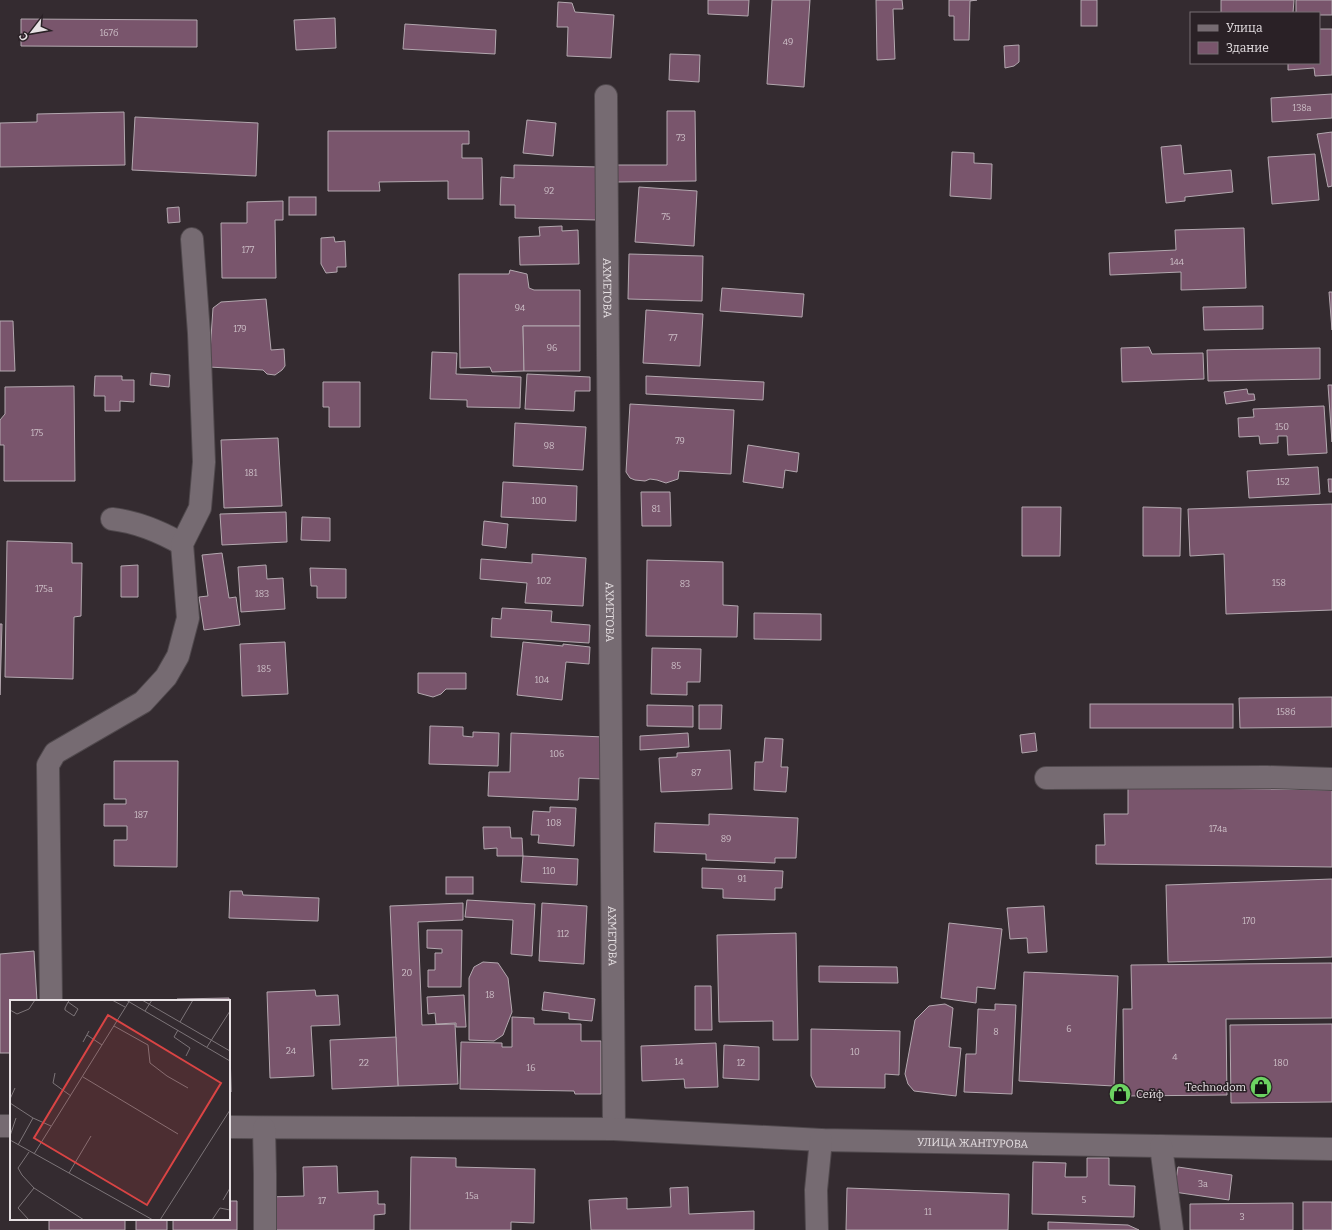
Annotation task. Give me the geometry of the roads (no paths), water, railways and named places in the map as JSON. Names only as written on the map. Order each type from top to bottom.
[{"type":"street","name":"АХМЕТОВА","points":[[606,96],[614,1129]]},
{"type":"street","points":[[51,1000],[48,765],[55,753],[143,702],[166,677],[178,656],[188,618],[182,544],[200,508],[204,462],[199,333],[192,239]]},
{"type":"street","points":[[112,519],[124,520],[161,532],[182,544]]},
{"type":"street","points":[[1046,778],[1267,777],[1332,779]]},
{"type":"street","name":"УЛИЦА ЖАНТУРОВА","points":[[230,1128],[614,1129],[821,1140],[1332,1149]]},
{"type":"street","points":[[264,1128],[266,1174],[265,1230]]},
{"type":"street","points":[[817,1230],[816,1190],[821,1140]]},
{"type":"street","points":[[1161,1146],[1172,1230]]},
{"type":"place","name":"Technodom","points":[[1261,1087]]},
{"type":"place","name":"Сейф","points":[[1120,1094]]}]
